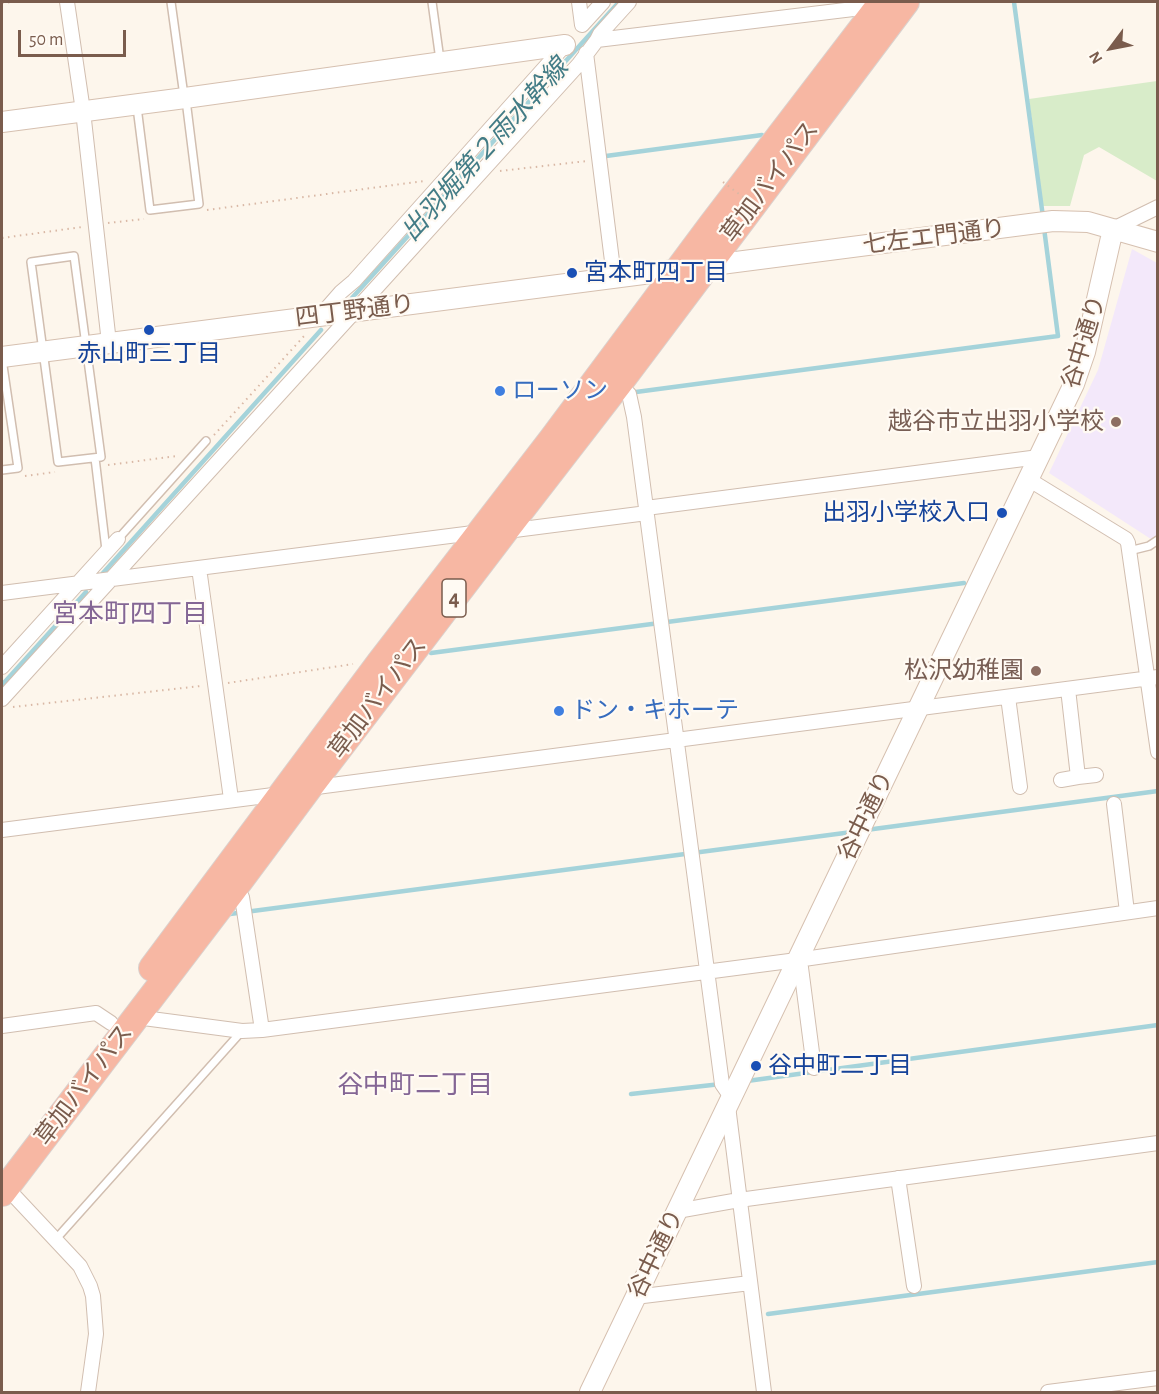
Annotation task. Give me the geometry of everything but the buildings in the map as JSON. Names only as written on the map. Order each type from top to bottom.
[{"type":"highway","name":"草加バイパス","points":[[3,1182],[111,1023],[281,794],[493,531],[618,386],[906,2]]},
{"type":"highway","name":"草加バイパス","points":[[3,1182],[136,1017],[233,890],[309,788],[712,224],[881,4]]},
{"type":"street","points":[[67,2],[109,344]]},
{"type":"street","points":[[579,2],[582,25],[603,2]]},
{"type":"street","points":[[7,703],[112,579],[579,64],[600,34],[629,2]]},
{"type":"street","points":[[597,40],[881,4]]},
{"type":"street","points":[[2,122],[565,45]]},
{"type":"street","points":[[322,316],[565,45]]},
{"type":"street","points":[[586,53],[614,277]]},
{"type":"street","points":[[1113,228],[1158,207]]},
{"type":"street","name":"七左エ門通り","points":[[708,266],[1053,221],[1088,222],[1158,242]]},
{"type":"street","name":"谷中通り","points":[[590,1392],[799,960],[1081,367],[1113,228]]},
{"type":"street","name":"四丁野通り","points":[[2,358],[708,266]]},
{"type":"street","points":[[618,386],[629,394],[647,510],[722,1084],[729,1101],[739,1200],[764,1392]]},
{"type":"street","points":[[2,593],[493,531],[1039,457]]},
{"type":"street","points":[[1028,479],[1126,539],[1152,678],[1158,752]]},
{"type":"street","points":[[2,667],[118,539]]},
{"type":"street","points":[[200,568],[231,799]]},
{"type":"street","points":[[2,830],[1152,678]]},
{"type":"street","points":[[1068,689],[1077,777]]},
{"type":"street","points":[[1008,696],[1020,787]]},
{"type":"street","points":[[1061,780],[1096,775]]},
{"type":"street","points":[[1114,804],[1127,912]]},
{"type":"street","points":[[233,890],[242,897],[262,1030]]},
{"type":"street","points":[[136,1017],[242,1031],[262,1030],[799,960],[1158,908]]},
{"type":"street","points":[[799,960],[814,1068]]},
{"type":"street","points":[[2,1026],[96,1013],[111,1023]]},
{"type":"street","points":[[677,1211],[739,1200],[1158,1143]]},
{"type":"street","points":[[898,1178],[914,1286]]},
{"type":"street","points":[[3,1182],[80,1266],[93,1296],[96,1334],[88,1392]]},
{"type":"street","points":[[635,1297],[750,1283]]},
{"type":"street","points":[[1048,1392],[1158,1378]]},
{"type":"lane","points":[[136,104],[150,210],[199,204],[171,2]]},
{"type":"lane","points":[[432,2],[440,62]]},
{"type":"lane","points":[[74,256],[101,457],[58,462],[43,352],[31,262],[74,256]]},
{"type":"lane","points":[[2,358],[18,468],[2,470]]},
{"type":"lane","points":[[118,539],[206,441]]},
{"type":"lane","points":[[95,458],[106,550]]},
{"type":"lane","points":[[1129,551],[1149,546],[1158,540]]},
{"type":"lane","points":[[56,1239],[242,1031]]},
{"type":"path","points":[[2,3],[14,2]]},
{"type":"path","points":[[479,174],[600,159]]},
{"type":"path","points":[[208,210],[446,178]]},
{"type":"path","points":[[723,182],[763,212]]},
{"type":"path","points":[[2,238],[153,218]]},
{"type":"path","points":[[206,441],[322,316]]},
{"type":"path","points":[[7,703],[215,684],[358,663]]},
{"type":"shaded area","name":"越谷市立出羽小学校","points":[[1132,249],[1157,263],[1157,543],[1049,473],[1098,370]]},
{"type":"green space","points":[[1157,81],[1157,181],[1099,147],[1084,155],[1070,206],[1043,206],[1029,99]]},
{"type":"waterway","name":"出羽堀第２雨水幹線","points":[[352,298],[619,2]]},
{"type":"waterway","points":[[1014,2],[1043,217]]},
{"type":"waterway","points":[[606,156],[762,135]]},
{"type":"waterway","points":[[636,392],[1058,336],[1044,228]]},
{"type":"waterway","name":"出羽堀第２雨水幹線","points":[[103,573],[321,330]]},
{"type":"waterway","points":[[431,653],[964,583]]},
{"type":"waterway","name":"出羽堀第２雨水幹線","points":[[2,685],[86,592]]},
{"type":"waterway","points":[[866,830],[1158,791]]},
{"type":"waterway","points":[[230,914],[852,832]]},
{"type":"waterway","points":[[747,1081],[1158,1025]]},
{"type":"waterway","points":[[631,1094],[721,1084]]},
{"type":"waterway","points":[[768,1314],[1158,1262]]},
{"type":"place","name":"宮本町四丁目","points":[[572,273]]},
{"type":"place","name":"赤山町三丁目","points":[[149,330]]},
{"type":"place","name":"ローソン","points":[[500,391]]},
{"type":"place","name":"越谷市立出羽小学校","points":[[1116,422]]},
{"type":"place","name":"出羽小学校入口","points":[[1002,513]]},
{"type":"place","name":"松沢幼稚園","points":[[1036,671]]},
{"type":"place","name":"ドン・キホーテ","points":[[559,711]]},
{"type":"place","name":"谷中町二丁目","points":[[756,1066]]},
{"type":"district","name":"宮本町四丁目","points":[[130,614]]},
{"type":"district","name":"谷中町二丁目","points":[[415,1085]]}]
